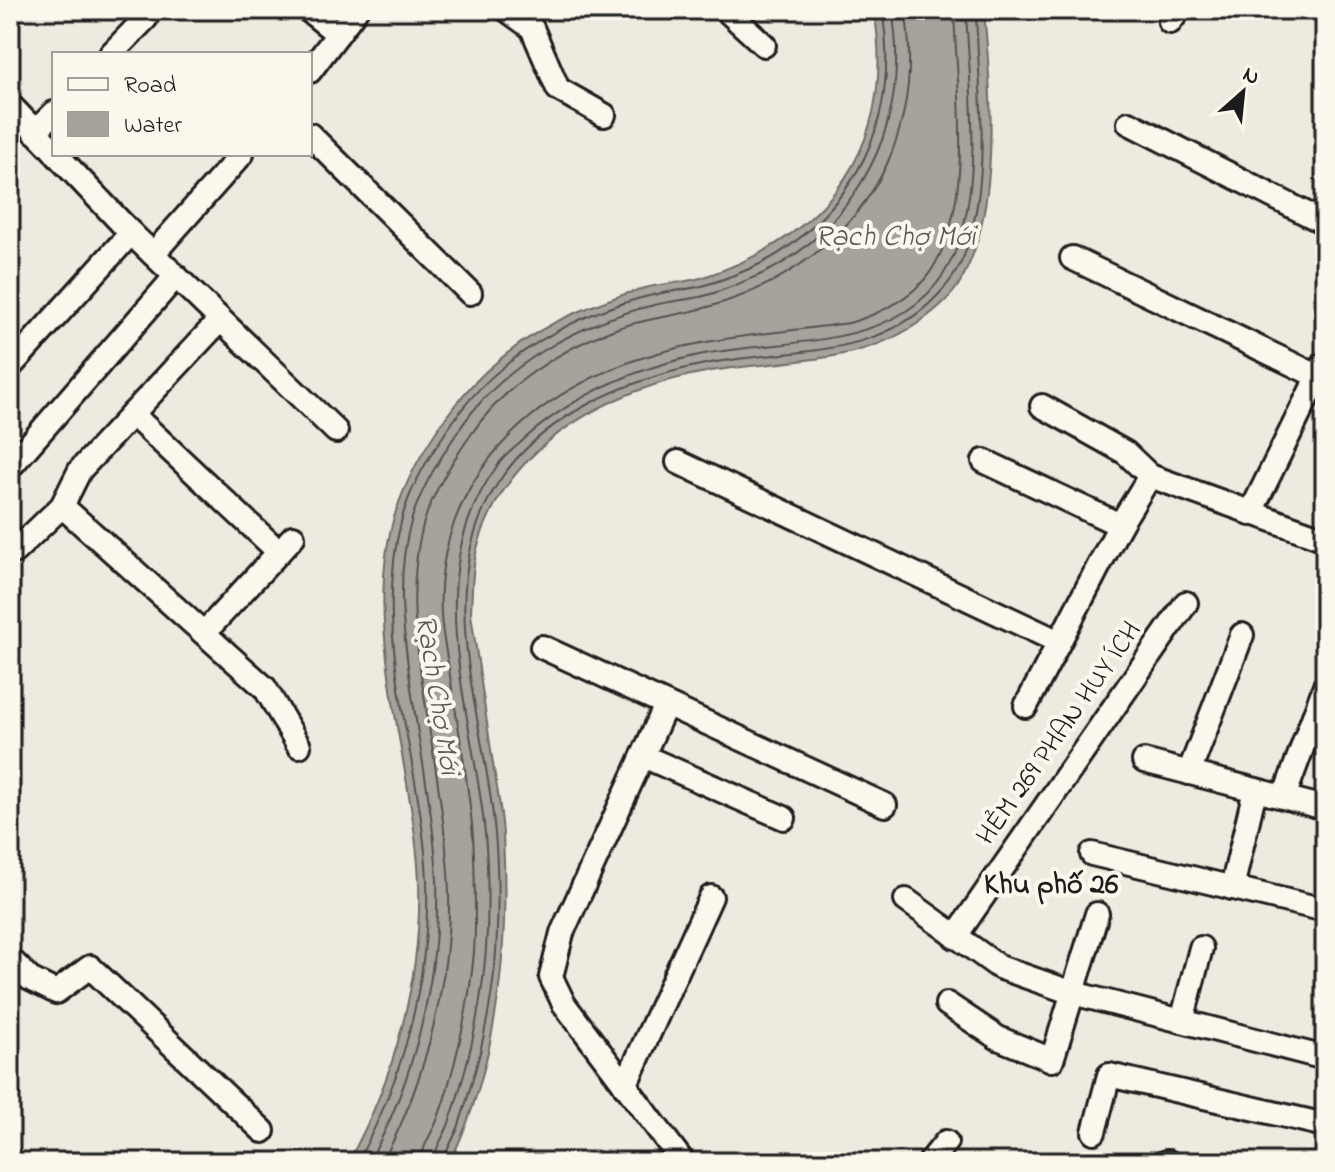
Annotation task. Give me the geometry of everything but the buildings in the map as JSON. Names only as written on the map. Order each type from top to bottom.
[{"type":"street","points":[[308,10],[338,34]]},
{"type":"street","points":[[312,68],[356,10]]},
{"type":"street","points":[[507,10],[532,28],[558,89],[604,115]]},
{"type":"street","points":[[726,10],[764,45]]},
{"type":"street","points":[[113,52],[146,18]]},
{"type":"street","points":[[10,105],[52,150]]},
{"type":"street","points":[[35,132],[52,115]]},
{"type":"street","points":[[1129,123],[1325,223]]},
{"type":"street","points":[[312,137],[470,293]]},
{"type":"street","points":[[58,156],[131,233],[336,431]]},
{"type":"street","points":[[153,254],[240,156]]},
{"type":"street","points":[[10,367],[131,233]]},
{"type":"street","points":[[1072,258],[1321,370],[1250,514]]},
{"type":"street","points":[[10,467],[176,276]]},
{"type":"street","points":[[10,553],[62,506],[80,470],[220,320]]},
{"type":"street","points":[[1042,406],[1126,453],[1150,476],[1325,539]]},
{"type":"street","points":[[132,414],[286,544],[204,633]]},
{"type":"street","points":[[984,461],[1120,525]]},
{"type":"street","points":[[678,462],[1059,642]]},
{"type":"street","points":[[1026,706],[1120,525],[1150,476]]},
{"type":"street","points":[[62,506],[265,688],[299,746]]},
{"type":"street","name":"HẺM 269 PHAN HUY ÍCH","points":[[955,937],[1186,603]]},
{"type":"street","points":[[1189,773],[1242,635]]},
{"type":"street","points":[[542,647],[885,805]]},
{"type":"street","points":[[1284,797],[1325,686]]},
{"type":"street","points":[[666,705],[562,933],[551,977],[564,1004],[683,1162]]},
{"type":"street","points":[[643,756],[784,818]]},
{"type":"street","points":[[1144,761],[1325,808]]},
{"type":"street","points":[[1232,888],[1255,790]]},
{"type":"street","points":[[1092,854],[1325,910]]},
{"type":"street","points":[[625,1086],[711,897]]},
{"type":"street","points":[[906,900],[999,967],[1073,993],[1325,1058]]},
{"type":"street","points":[[947,1004],[998,1038],[1052,1060],[1097,914]]},
{"type":"street","points":[[1182,1021],[1201,948]]},
{"type":"street","points":[[10,959],[30,979],[56,992],[90,967],[263,1131]]},
{"type":"street","points":[[1094,1132],[1109,1075],[1325,1125]]},
{"type":"street","points":[[930,1162],[946,1142]]},
{"type":"water","name":"Rạch Chợ Mới","points":[[874,10],[984,10],[991,113],[990,150],[988,187],[973,255],[959,284],[948,298],[901,334],[850,353],[711,371],[638,391],[570,425],[540,448],[515,475],[494,507],[479,542],[471,614],[503,836],[502,961],[490,1044],[467,1124],[450,1162],[348,1162],[365,1130],[392,1061],[416,954],[419,881],[415,836],[392,694],[383,599],[386,554],[396,511],[406,486],[431,439],[458,401],[503,357],[537,332],[573,314],[633,291],[704,277],[748,259],[787,237],[819,210],[845,178],[864,143],[875,103],[878,59]]},
{"type":"district","name":"Khu phố 26","points":[[1051,886]]}]
